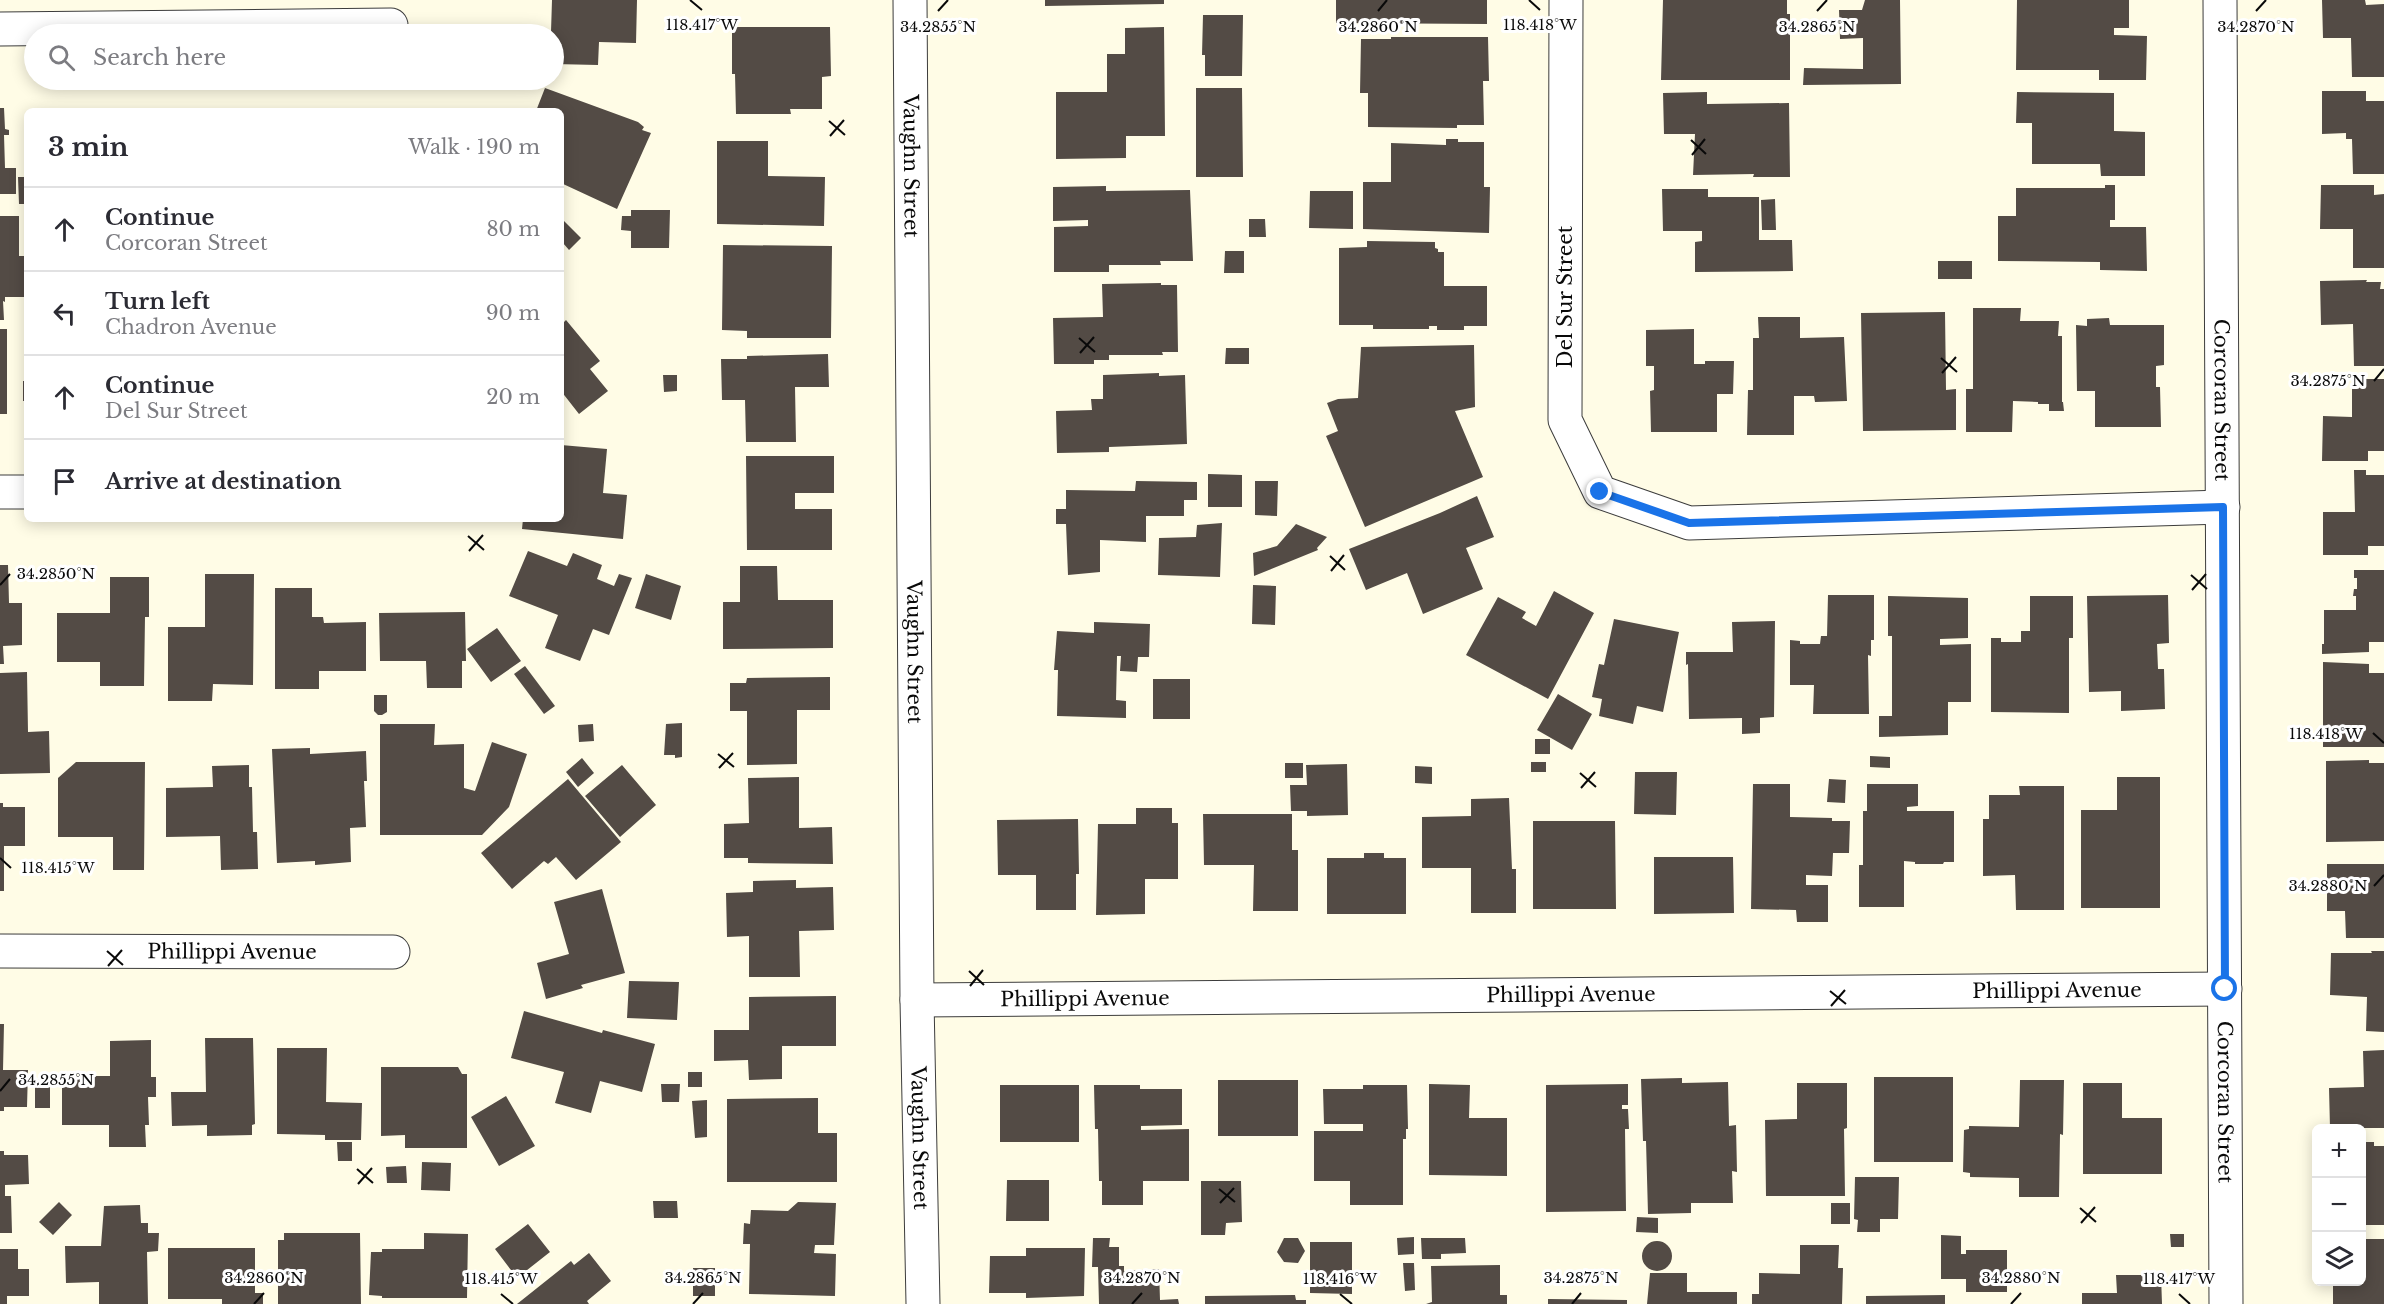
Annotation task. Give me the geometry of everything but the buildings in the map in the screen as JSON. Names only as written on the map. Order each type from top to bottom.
[{"type":"street","name":"Vaughn Street","points":[[910,0],[917,1000],[922,1304]]},
{"type":"street","name":"Del Sur Street","points":[[1566,0],[1565,420],[1600,492],[1689,523],[2223,507]]},
{"type":"street","name":"Corcoran Street","points":[[2220,0],[2226,1304]]},
{"type":"street","points":[[0,29],[24,29]]},
{"type":"street","points":[[0,492],[24,492]]},
{"type":"street","name":"Phillippi Avenue","points":[[0,951],[393,952]]},
{"type":"street","name":"Phillippi Avenue","points":[[917,1000],[2225,989]]},
{"type":"route","points":[[1600,492],[1689,523],[2223,507],[2225,989]]}]
